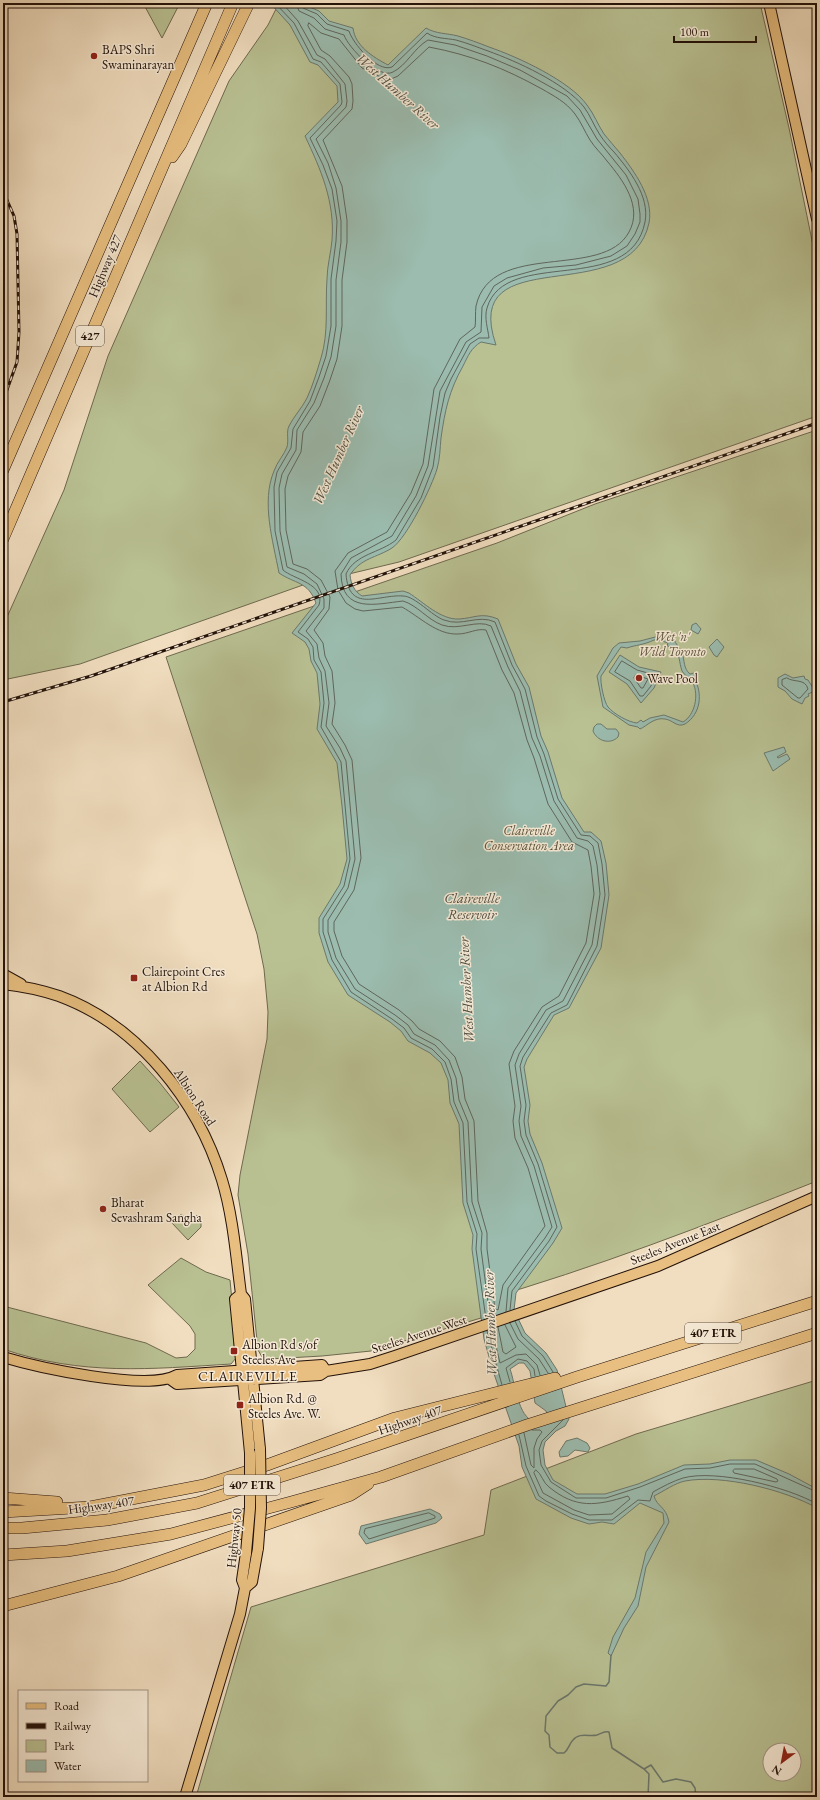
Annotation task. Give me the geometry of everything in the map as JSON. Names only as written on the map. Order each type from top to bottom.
[{"type":"highway","name":"Highway 427","points":[[3,470],[207,3]]},
{"type":"highway","name":"Highway 427","points":[[3,539],[233,3]]},
{"type":"highway","points":[[162,170],[182,144],[249,3]]},
{"type":"highway","name":"407 ETR","points":[[492,1401],[550,1379],[577,1377],[817,1301]]},
{"type":"highway","name":"407 ETR","points":[[3,1555],[67,1551],[171,1534],[381,1477],[503,1434],[817,1333]]},
{"type":"highway","points":[[3,1512],[90,1507],[204,1485],[267,1465],[394,1418],[492,1401]]},
{"type":"highway","name":"Highway 407","points":[[3,1528],[22,1528],[107,1520],[197,1503],[336,1459],[492,1401]]},
{"type":"highway","points":[[3,1606],[55,1594],[149,1566],[351,1495],[381,1477]]},
{"type":"highway","points":[[3,1498],[46,1502],[88,1501],[105,1504]]},
{"type":"main road","points":[[769,3],[817,219]]},
{"type":"main road","name":"Albion Road","points":[[3,974],[27,988]]},
{"type":"main road","name":"Albion Road","points":[[3,984],[27,988],[58,996],[102,1019],[143,1052],[175,1087],[196,1120],[210,1147],[223,1181],[241,1294],[235,1299],[248,1375]]},
{"type":"main road","name":"Steeles Avenue East","points":[[541,1307],[658,1266],[817,1196]]},
{"type":"main road","name":"Steeles Avenue West","points":[[3,1357],[69,1373],[144,1380],[170,1379],[177,1375],[320,1375],[326,1371],[383,1360],[541,1307]]},
{"type":"main road","name":"Highway 50","points":[[244,1588],[252,1582],[258,1548],[261,1508],[260,1449],[248,1375]]},
{"type":"main road","name":"Highway 50","points":[[185,1797],[238,1621],[244,1588],[242,1580],[250,1508],[248,1375]]},
{"type":"green space","points":[[143,3],[180,3],[162,38]]},
{"type":"green space","points":[[279,3],[760,3],[789,128],[817,265],[817,416],[399,562],[303,585],[80,664],[3,680],[3,626],[64,490],[108,356],[229,81],[268,25]]},
{"type":"green space","name":"Claireville Conservation Area","points":[[817,430],[817,1181],[692,1230],[566,1275],[480,1301],[481,1318],[371,1351],[269,1359],[262,1357],[258,1350],[248,1254],[238,1195],[240,1175],[267,1039],[268,1012],[264,969],[257,934],[166,657],[497,543],[595,504]]},
{"type":"green space","points":[[140,1061],[179,1107],[150,1132],[112,1089]]},
{"type":"green space","points":[[181,1214],[190,1222],[197,1215],[201,1219],[201,1227],[188,1240],[172,1223]]},
{"type":"green space","points":[[181,1258],[206,1272],[230,1280],[236,1343],[234,1343],[236,1358],[231,1364],[144,1369],[88,1367],[32,1358],[3,1349],[3,1306],[146,1343],[176,1358],[187,1357],[195,1349],[195,1334],[190,1326],[148,1285]]},
{"type":"green space","points":[[817,1380],[817,1797],[196,1797],[251,1607],[484,1535],[491,1490],[636,1434]]},
{"type":"water","name":"Claireville Reservoir","points":[[270,3],[300,3],[319,11],[329,21],[353,28],[354,34],[361,46],[371,55],[388,65],[426,28],[470,40],[501,51],[528,63],[569,87],[587,105],[604,134],[637,176],[649,204],[649,223],[635,249],[612,264],[582,272],[523,282],[502,293],[491,312],[496,345],[481,342],[478,344],[470,352],[458,375],[446,410],[437,469],[430,487],[412,523],[405,534],[392,548],[359,565],[350,575],[353,587],[362,596],[403,591],[409,593],[439,614],[452,619],[487,616],[498,619],[516,664],[529,687],[541,736],[548,752],[562,798],[584,832],[591,832],[601,841],[606,863],[609,895],[601,948],[569,1008],[554,1015],[527,1059],[524,1067],[530,1105],[528,1121],[530,1134],[542,1163],[562,1228],[553,1243],[516,1293],[514,1310],[525,1333],[546,1353],[557,1370],[569,1419],[565,1426],[556,1431],[545,1442],[543,1450],[545,1465],[553,1480],[577,1494],[605,1494],[638,1484],[684,1465],[710,1464],[730,1460],[756,1460],[789,1474],[817,1489],[817,1508],[804,1501],[771,1490],[753,1485],[717,1480],[700,1479],[681,1482],[654,1496],[655,1500],[666,1513],[669,1522],[646,1567],[638,1606],[624,1628],[611,1656],[608,1653],[613,1637],[635,1598],[646,1552],[664,1523],[663,1513],[640,1503],[614,1524],[602,1522],[589,1524],[571,1518],[536,1499],[522,1467],[519,1446],[493,1371],[484,1339],[472,1249],[473,1235],[463,1203],[459,1124],[450,1103],[448,1080],[441,1063],[430,1053],[408,1041],[401,1031],[390,1022],[348,995],[328,962],[319,933],[319,918],[340,884],[347,859],[337,763],[317,729],[320,704],[317,673],[311,661],[309,649],[305,642],[292,633],[316,603],[313,596],[305,587],[279,573],[269,522],[268,496],[274,471],[287,447],[289,426],[307,398],[315,378],[325,338],[327,274],[332,240],[331,212],[326,186],[305,136],[338,102],[337,86],[318,65],[310,62],[290,25]],"holes":[[[519,1363],[524,1363],[530,1371],[535,1403],[546,1411],[550,1420],[534,1421],[524,1413],[521,1407],[510,1369]]]},
{"type":"water","points":[[696,623],[701,629],[698,634],[691,630],[692,625]]},
{"type":"water","points":[[659,636],[669,640],[674,639],[682,653],[686,669],[690,674],[694,673],[694,678],[699,690],[699,703],[694,715],[685,724],[680,725],[668,720],[657,719],[640,729],[629,725],[603,707],[597,676],[613,648],[619,643],[640,641]],"holes":[[[654,640],[668,643],[667,646],[674,647],[682,671],[693,683],[696,693],[693,710],[683,722],[664,715],[650,718],[643,722],[641,720],[637,723],[630,721],[617,715],[608,707],[605,701],[601,676],[621,647],[627,648]]]},
{"type":"water","points":[[717,639],[724,647],[717,657],[709,647]]},
{"type":"water","name":"Wave Pool","points":[[620,655],[639,667],[661,672],[654,688],[641,703],[627,684],[609,672]]},
{"type":"water","points":[[785,674],[793,678],[804,676],[815,691],[808,694],[809,696],[805,698],[802,704],[792,699],[785,691],[778,687],[778,678]]},
{"type":"water","points":[[597,724],[601,724],[607,729],[616,729],[619,733],[618,737],[611,741],[604,741],[597,737],[593,731]]},
{"type":"water","points":[[784,747],[786,752],[777,757],[778,758],[787,754],[790,759],[773,771],[764,753]]},
{"type":"water","points":[[577,1438],[587,1443],[590,1448],[588,1452],[575,1450],[568,1456],[560,1457],[559,1452],[566,1441]]},
{"type":"water","points":[[430,1509],[440,1514],[442,1518],[436,1523],[366,1544],[359,1534],[361,1526]]},
{"type":"waterway","points":[[611,1655],[609,1682],[606,1686],[584,1684],[576,1687],[568,1695],[558,1701],[546,1716],[545,1731],[549,1735],[550,1747],[557,1753],[564,1753],[578,1736],[597,1735],[609,1732],[612,1748],[644,1769],[649,1774],[648,1797]]},
{"type":"waterway","points":[[644,1769],[651,1765],[663,1782],[676,1779],[691,1782],[695,1788],[696,1797]]},
{"type":"waterway","points":[[612,1797],[621,1797]]},
{"type":"railway","points":[[3,191],[14,216],[17,234],[19,332],[17,362],[3,401]]},
{"type":"railway","points":[[3,702],[91,676],[817,423]]},
{"type":"place","name":"BAPS Shri Swaminarayan","points":[[94,56]]},
{"type":"place","name":"Wave Pool","points":[[639,678]]},
{"type":"place","name":"Clairepoint Cres at Albion Rd","points":[[134,978]]},
{"type":"place","name":"Bharat Sevashram Sangha","points":[[103,1209]]},
{"type":"place","name":"Albion Rd s/of Steeles Ave","points":[[234,1351]]},
{"type":"place","name":"Albion Rd. @ Steeles Ave. W.","points":[[240,1405]]},
{"type":"district","name":"CLAIREVILLE","points":[[248,1376]]},
{"type":"water label","name":"West Humber River","points":[[398,91]]},
{"type":"water label","name":"West Humber River","points":[[338,455]]},
{"type":"water label","name":"West Humber River","points":[[466,990]]},
{"type":"water label","name":"West Humber River","points":[[490,1323]]},
{"type":"park label","name":"Wet 'n' Wild Toronto","points":[[672,644]]}]
